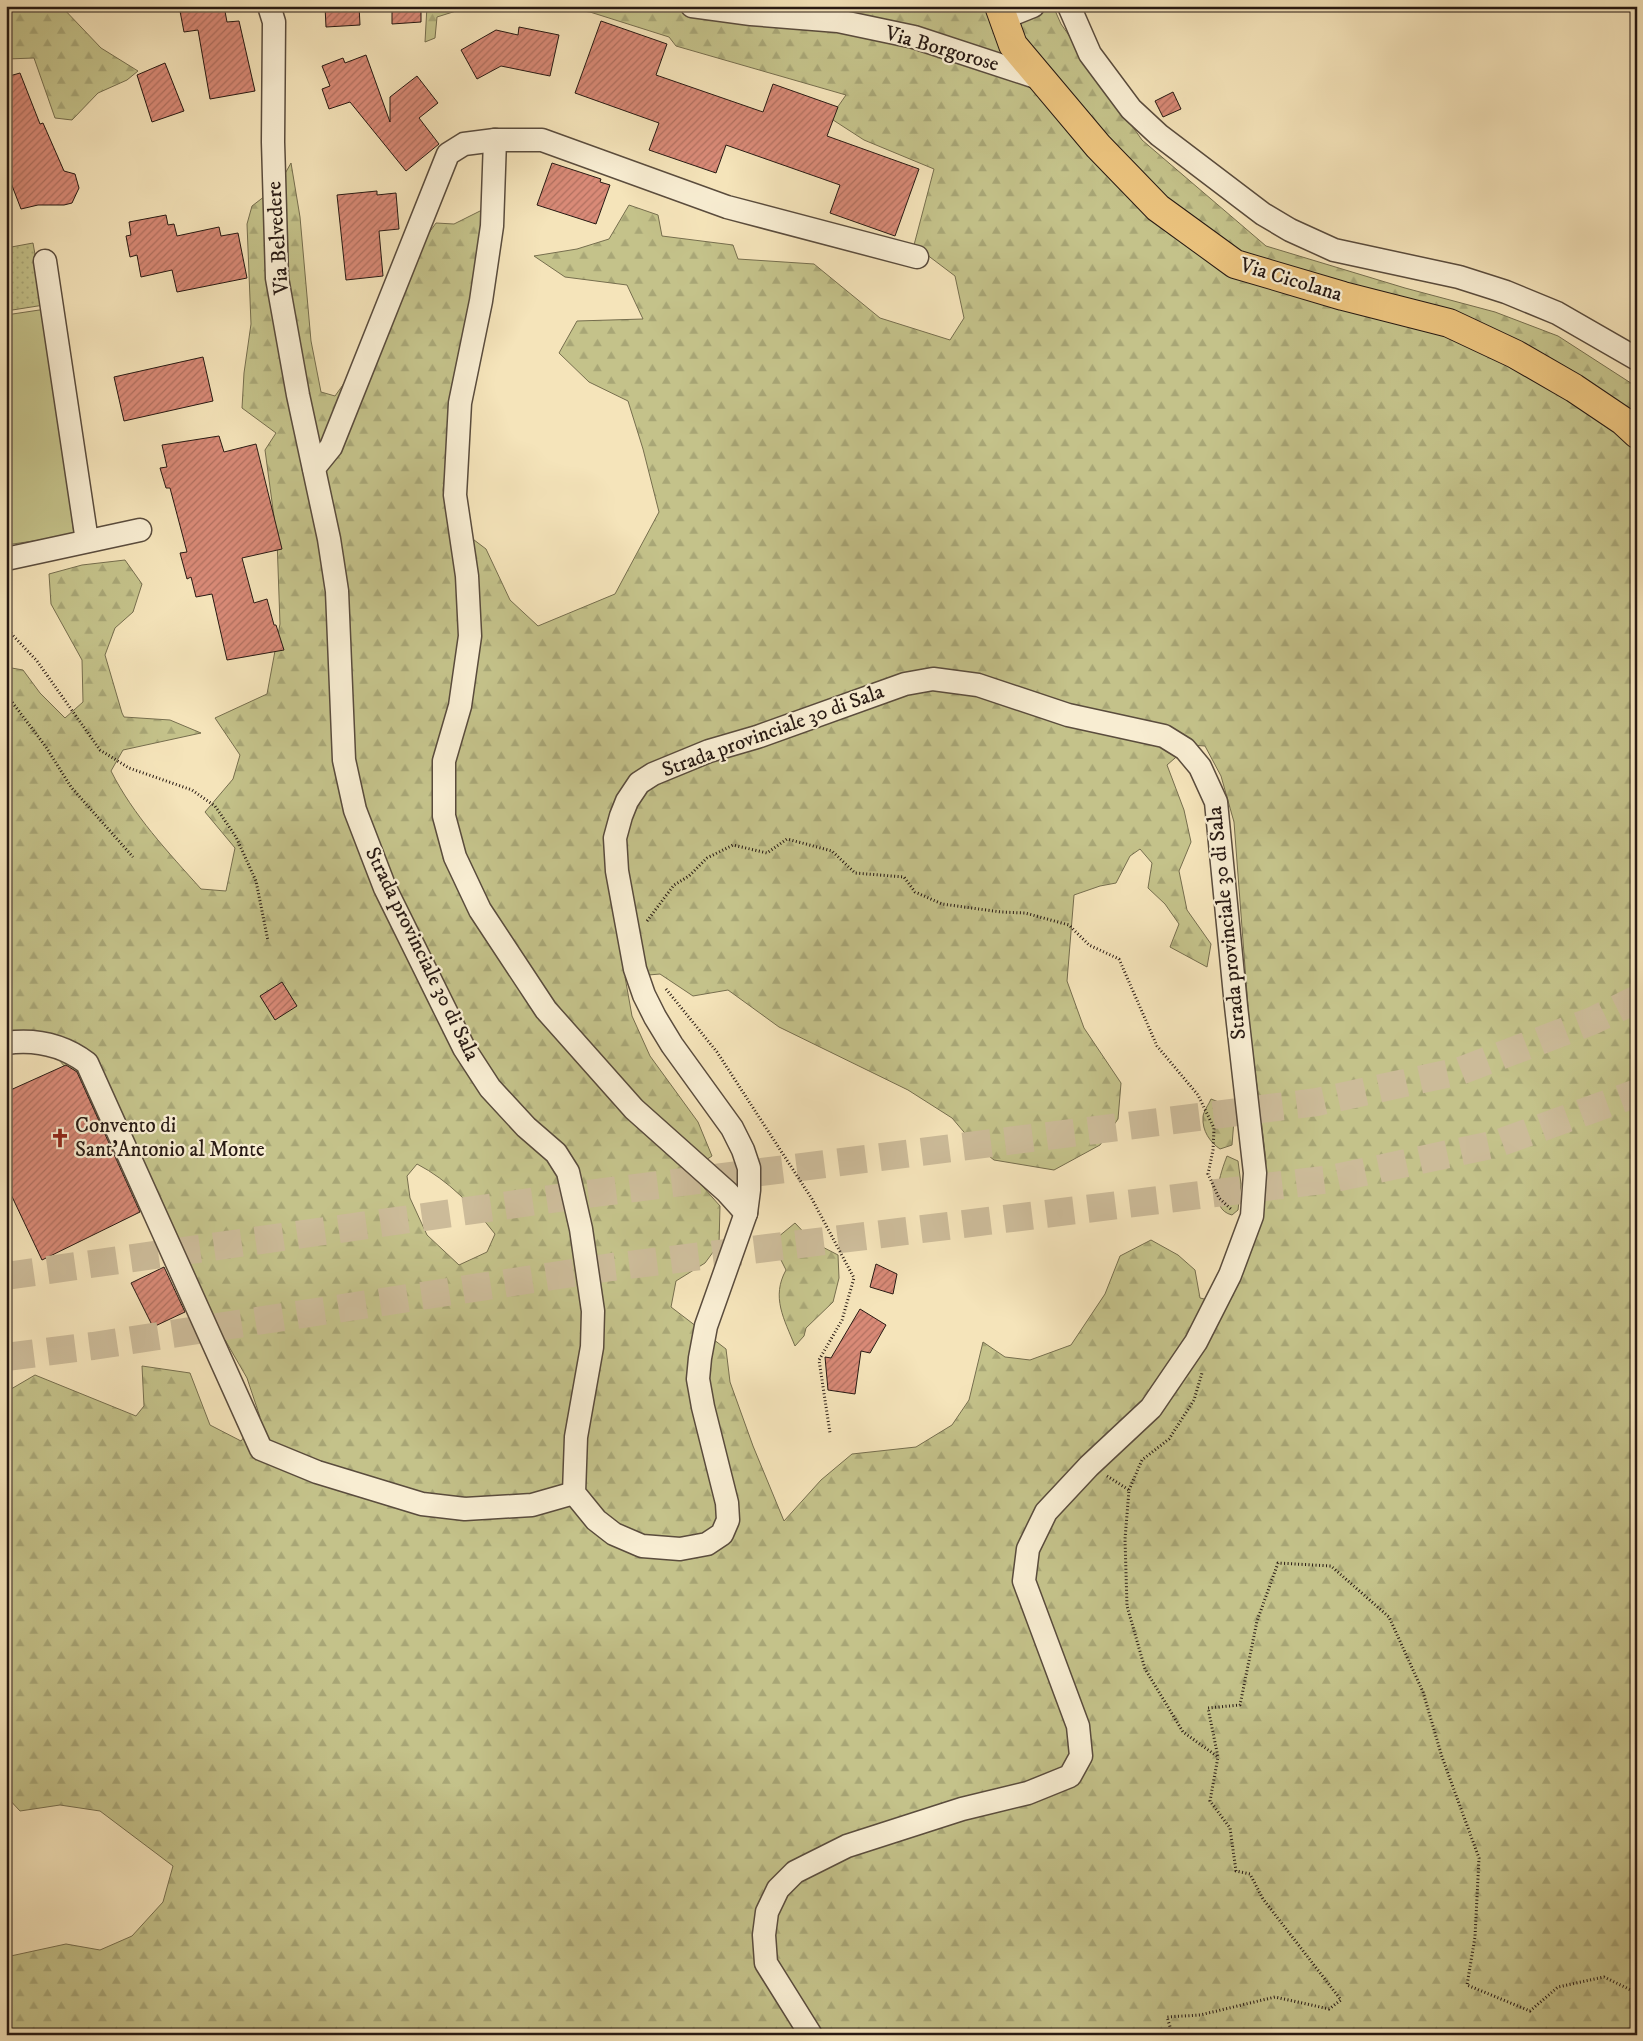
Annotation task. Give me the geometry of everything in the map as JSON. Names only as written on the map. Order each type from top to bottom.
[{"type":"main road","name":"Via Cicolana","points":[[1001,12],[1013,45],[1098,146],[1158,208],[1235,264],[1343,296],[1449,323],[1515,354],[1574,388],[1623,421],[1637,434]]},
{"type":"street","name":"Via Belvedere","points":[[270,6],[274,22],[272,142],[277,278],[298,395],[314,468]]},
{"type":"street","name":"Via Borgorose","points":[[692,6],[847,23],[914,38],[1042,79]]},
{"type":"street","points":[[1001,12],[1033,6]]},
{"type":"street","points":[[1069,6],[1090,54],[1131,109],[1159,135],[1270,218],[1290,230],[1334,250],[1459,277],[1506,292],[1557,313],[1637,359]]},
{"type":"street","points":[[495,140],[492,226],[481,302],[460,403],[455,495],[466,576],[470,636],[460,706],[444,761],[444,816],[455,857],[480,910],[546,1010],[634,1109],[727,1192],[746,1213]]},
{"type":"street","points":[[314,468],[331,447],[448,154],[464,144],[495,140],[542,140],[727,206],[916,257]]},
{"type":"street","points":[[45,261],[87,541]]},
{"type":"street","name":"Strada provinciale 30 di Sala","points":[[314,468],[329,539],[336,591],[344,760],[356,810],[385,888],[464,1048],[490,1088],[526,1127],[556,1153],[568,1172],[581,1229],[593,1310],[592,1347],[576,1437],[574,1493],[596,1520],[614,1534],[642,1546],[680,1549],[706,1544],[722,1534],[728,1520],[728,1503],[703,1407],[698,1379],[706,1326],[746,1213],[749,1168],[743,1150],[732,1128],[672,1046],[655,1017],[644,995],[635,969],[617,871],[615,838],[627,801],[639,783],[653,774],[710,751],[757,737],[905,684],[933,679],[978,686],[1068,715],[1164,736],[1185,748],[1200,767],[1216,802],[1255,1173],[1252,1216],[1230,1275],[1191,1351],[1151,1408],[1089,1466],[1046,1512],[1028,1549],[1024,1580],[1078,1726],[1081,1756],[1070,1776],[1028,1793],[962,1809],[847,1846],[795,1872],[778,1889],[767,1912],[764,1935],[766,1963],[811,2035]]},
{"type":"street","points":[[6,558],[140,530]]},
{"type":"street","points":[[6,1043],[25,1042],[54,1046],[72,1052],[87,1063],[261,1449],[326,1475],[422,1504],[465,1509],[532,1505],[574,1493]]},
{"type":"path","points":[[6,628],[37,660],[100,750],[130,768],[192,790],[215,806],[236,837],[256,881],[268,941]]},
{"type":"path","points":[[6,694],[46,747],[71,787],[133,857]]},
{"type":"path","points":[[630,944],[674,885],[689,876],[706,858],[733,844],[767,853],[787,839],[832,851],[855,873],[877,873],[904,877],[915,892],[942,904],[1001,912],[1025,913],[1069,925],[1089,945],[1119,959],[1157,1046],[1198,1095],[1214,1128],[1213,1150],[1208,1174],[1219,1198],[1233,1211],[1243,1240]]},
{"type":"path","points":[[661,983],[717,1052],[812,1199],[854,1278],[842,1320],[819,1360],[830,1433]]},
{"type":"path","points":[[1089,1466],[1129,1490],[1125,1539],[1127,1606],[1144,1668],[1183,1732],[1218,1757]]},
{"type":"path","points":[[1165,2035],[1172,2033],[1167,2017],[1200,2015],[1275,1997],[1329,2009],[1341,2000],[1263,1899],[1250,1874],[1236,1871],[1230,1828],[1210,1801],[1218,1757],[1208,1708],[1240,1705],[1257,1621],[1278,1563],[1331,1566],[1389,1617],[1423,1692],[1442,1757],[1479,1858],[1475,1937],[1467,1985],[1530,2011],[1558,1987],[1604,1978],[1637,1993]]},
{"type":"green space","points":[[6,6],[61,6],[101,48],[138,71],[127,80],[98,93],[72,120],[55,118],[34,58],[7,59]]},
{"type":"green space","points":[[427,6],[472,6],[437,17],[435,38],[425,42]]},
{"type":"green space","points":[[543,6],[1053,6],[1061,24],[1142,140],[1266,246],[1405,288],[1495,312],[1558,336],[1637,387],[1637,2035],[6,2035],[6,1957],[66,1944],[100,1950],[132,1936],[163,1902],[173,1866],[100,1811],[60,1805],[20,1811],[6,1796],[6,1392],[35,1375],[136,1416],[144,1406],[142,1366],[190,1373],[210,1425],[241,1441],[260,1417],[247,1378],[209,1312],[141,1205],[84,1089],[53,1053],[6,1031],[6,667],[23,670],[40,693],[65,718],[83,702],[82,660],[51,604],[49,574],[82,565],[125,560],[142,584],[133,612],[115,628],[105,655],[122,713],[124,717],[170,720],[201,733],[123,750],[111,771],[140,818],[201,889],[226,891],[235,848],[205,812],[233,779],[240,755],[215,718],[267,694],[280,624],[277,539],[265,450],[276,433],[242,408],[244,373],[251,324],[247,224],[252,206],[278,186],[291,163],[300,217],[311,341],[321,392],[335,396],[400,305],[418,248],[436,223],[454,224],[484,209],[501,245],[478,315],[449,441],[443,490],[449,521],[486,549],[510,600],[538,626],[615,594],[659,512],[643,449],[628,401],[589,382],[559,353],[577,321],[643,319],[627,285],[565,277],[534,256],[577,249],[609,239],[629,205],[658,215],[662,236],[733,245],[738,259],[814,264],[880,318],[950,340],[964,318],[955,276],[914,245],[934,169],[864,140],[830,118],[846,95],[676,46],[669,37],[590,12]],"holes":[[[1190,745],[1205,746],[1221,776],[1234,822],[1249,1020],[1266,1161],[1262,1199],[1221,1303],[1200,1298],[1195,1270],[1178,1255],[1151,1240],[1120,1256],[1105,1294],[1071,1345],[1030,1360],[1005,1357],[983,1342],[969,1400],[952,1425],[916,1447],[852,1454],[821,1480],[784,1521],[753,1446],[730,1382],[726,1349],[671,1307],[676,1281],[705,1263],[719,1244],[720,1206],[689,1171],[712,1156],[698,1122],[650,1056],[632,1016],[625,977],[660,974],[693,996],[728,990],[779,1027],[908,1090],[952,1118],[975,1145],[994,1160],[1054,1170],[1100,1145],[1118,1119],[1121,1083],[1084,1028],[1067,981],[1074,895],[1100,886],[1116,883],[1130,856],[1140,849],[1152,863],[1148,888],[1165,904],[1179,924],[1170,947],[1207,967],[1211,944],[1187,910],[1179,871],[1191,842],[1184,810],[1167,765]],[[417,1164],[450,1186],[495,1234],[487,1252],[459,1265],[427,1235],[410,1198],[407,1176]]]},
{"type":"green space","points":[[33,243],[44,305],[6,311],[6,248]]},
{"type":"green space","points":[[46,309],[74,535],[6,545],[6,315]]},
{"type":"green space","points":[[1211,1099],[1229,1106],[1234,1120],[1232,1145],[1220,1149],[1210,1139],[1205,1131],[1203,1122],[1203,1115]]},
{"type":"green space","points":[[1227,1156],[1238,1161],[1241,1184],[1238,1210],[1232,1215],[1224,1211],[1220,1206],[1218,1198],[1219,1180]]},
{"type":"green space","points":[[795,1223],[813,1242],[838,1255],[839,1278],[833,1302],[806,1328],[804,1336],[795,1346],[783,1317],[779,1299],[782,1280],[786,1270],[772,1242]]},
{"type":"building","points":[[179,6],[224,6],[227,22],[239,21],[255,91],[210,99],[198,30],[184,32]]},
{"type":"building","points":[[325,6],[359,6],[360,25],[326,27]]},
{"type":"building","points":[[392,6],[421,6],[421,22],[392,24]]},
{"type":"building","points":[[601,21],[667,44],[656,75],[763,112],[773,84],[838,107],[827,136],[919,169],[895,236],[830,213],[840,185],[726,145],[716,173],[649,150],[659,123],[575,93]]},
{"type":"building","points":[[519,27],[559,35],[550,76],[501,66],[477,79],[461,50],[496,30],[518,35]]},
{"type":"building","points":[[366,55],[390,122],[390,97],[417,76],[438,103],[419,118],[439,144],[406,171],[350,102],[329,109],[322,89],[330,86],[322,66],[343,58],[345,63]]},
{"type":"building","points":[[165,63],[184,111],[152,122],[137,75]]},
{"type":"building","points":[[20,73],[40,124],[43,123],[64,171],[75,174],[79,188],[72,203],[64,205],[38,205],[21,209],[6,170],[6,77]]},
{"type":"building","points":[[1173,92],[1181,109],[1163,117],[1155,101]]},
{"type":"building","points":[[552,163],[601,179],[600,182],[610,185],[596,224],[537,205]]},
{"type":"building","points":[[377,191],[377,195],[396,193],[399,229],[379,231],[383,276],[346,280],[337,195]]},
{"type":"building","points":[[166,215],[168,225],[174,224],[177,236],[219,227],[221,236],[238,233],[247,278],[177,292],[172,270],[141,277],[137,255],[130,257],[126,236],[131,235],[129,222]]},
{"type":"building","points":[[203,357],[213,401],[124,421],[114,377]]},
{"type":"building","points":[[219,436],[224,452],[256,444],[282,549],[242,558],[254,603],[267,599],[274,625],[276,625],[284,650],[227,660],[212,594],[196,597],[191,577],[187,579],[180,553],[187,552],[170,488],[166,488],[160,468],[167,467],[162,445]]},
{"type":"building","points":[[282,982],[297,1006],[275,1020],[260,996]]},
{"type":"building","name":"Convento di Sant'Antonio al Monte","points":[[66,1065],[77,1072],[140,1212],[42,1260],[6,1184],[6,1092]]},
{"type":"building","points":[[876,1264],[897,1274],[893,1294],[870,1287]]},
{"type":"building","points":[[164,1267],[185,1312],[153,1327],[131,1283]]},
{"type":"building","points":[[860,1309],[886,1325],[870,1353],[861,1351],[855,1394],[828,1390],[825,1357],[831,1358]]},
{"type":"tunnel","points":[[6,1276],[587,1194],[1317,1102],[1460,1071],[1592,1021],[1637,999]]},
{"type":"tunnel","points":[[6,1357],[93,1346],[612,1267],[1331,1179],[1496,1144],[1637,1093]]},
{"type":"place","name":"Convento di Sant'Antonio al Monte","points":[[60,1138]]}]
